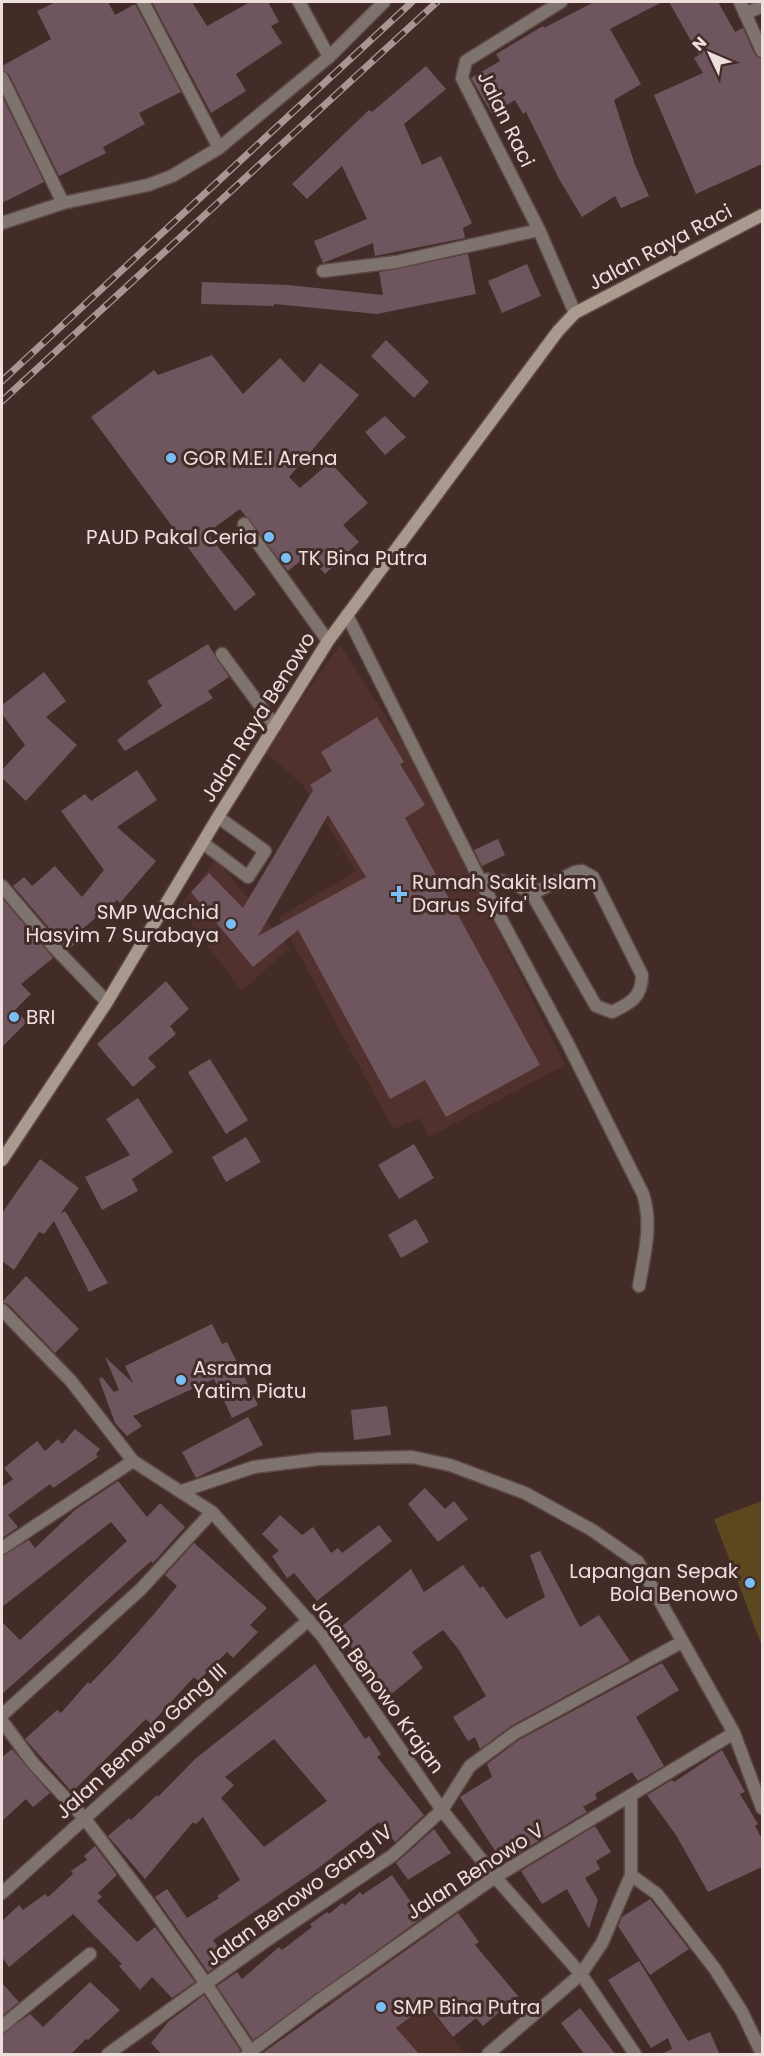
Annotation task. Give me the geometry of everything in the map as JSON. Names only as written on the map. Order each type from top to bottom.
[{"type":"main road","name":"Jalan Raya Raci","points":[[575,313],[762,215]]},
{"type":"main road","name":"Jalan Raya Benowo","points":[[2,1160],[107,1002],[202,843],[328,642],[558,331],[575,313]]},
{"type":"street","points":[[143,2],[219,148]]},
{"type":"street","points":[[299,2],[330,57]]},
{"type":"street","points":[[2,223],[63,203],[148,185],[172,176],[219,148],[330,57],[384,2]]},
{"type":"street","name":"Jalan Raci","points":[[561,2],[466,61],[462,78],[539,230],[575,313]]},
{"type":"street","points":[[740,2],[762,51]]},
{"type":"street","points":[[745,14],[762,6]]},
{"type":"street","points":[[2,78],[63,203]]},
{"type":"street","points":[[323,271],[396,262],[539,230]]},
{"type":"street","points":[[244,524],[328,642]]},
{"type":"street","points":[[347,615],[480,880],[632,1168],[648,1209],[648,1228],[639,1286]]},
{"type":"street","points":[[222,654],[275,726]]},
{"type":"street","points":[[202,843],[248,877],[265,851],[218,817]]},
{"type":"street","points":[[480,880],[503,879],[515,883],[532,894],[596,1006],[612,1012],[637,997],[642,989],[642,975],[593,877],[582,871],[575,872],[532,894]]},
{"type":"street","points":[[2,886],[52,945],[107,1002]]},
{"type":"street","name":"Jalan Benowo Krajan","points":[[2,1310],[71,1381],[133,1461],[212,1512],[324,1637],[442,1810],[495,1878],[582,1974],[635,2055]]},
{"type":"street","points":[[182,1491],[254,1467],[320,1459],[412,1457],[450,1465],[525,1493],[592,1530],[638,1562],[734,1732],[762,1808]]},
{"type":"street","points":[[2,1548],[133,1461]]},
{"type":"street","points":[[2,1714],[141,1589],[212,1512]]},
{"type":"street","name":"Jalan Benowo Gang III","points":[[2,1893],[172,1743],[236,1682],[309,1620]]},
{"type":"street","name":"Jalan Benowo Gang IV","points":[[108,2055],[267,1940],[393,1855],[442,1810],[470,1766],[515,1733],[682,1642]]},
{"type":"street","points":[[2,1721],[33,1763],[85,1820],[207,1985],[249,2053]]},
{"type":"street","name":"Jalan Benowo V","points":[[249,2053],[495,1878],[734,1732]]},
{"type":"street","points":[[488,2055],[582,1974],[602,1943],[631,1875],[631,1795]]},
{"type":"street","points":[[631,1875],[657,1894],[715,1969],[742,2012],[762,2055]]},
{"type":"street","points":[[2,2026],[90,1954]]},
{"type":"shaded area","name":"Rumah Sakit Islam Darus Syifa'","points":[[340,645],[411,755],[565,1065],[429,1137],[420,1118],[393,1129],[279,917],[356,871],[302,784],[264,751]]},
{"type":"shaded area","name":"SMP Wachid Hasyim 7 Surabaya","points":[[216,859],[289,948],[242,991],[179,908]]},
{"type":"shaded area","name":"Lapangan Sepak Bola Benowo","points":[[762,1501],[762,1646],[714,1519]]},
{"type":"shaded area","name":"SMP Bina Putra","points":[[391,1957],[432,2013],[466,2054],[372,2054],[328,2001]]},
{"type":"building","points":[[56,2],[108,2],[115,15],[135,4],[181,92],[139,113],[145,124],[103,147],[106,153],[59,176],[9,74],[2,70],[2,66],[51,39],[37,11]]},
{"type":"building","points":[[152,2],[192,2],[207,26],[250,2],[268,2],[279,22],[271,26],[282,43],[236,74],[246,91],[211,113]]},
{"type":"building","points":[[594,2],[662,2],[610,29],[641,84],[614,100],[635,165],[649,196],[621,208],[615,196],[582,217],[559,179],[526,112],[523,114],[515,100],[492,114],[471,78],[500,61],[496,54],[543,26],[544,28]]},
{"type":"building","points":[[669,2],[718,2],[735,32],[743,28],[755,55],[762,59],[762,164],[696,194],[654,95],[703,73],[694,58],[699,55]]},
{"type":"building","points":[[426,66],[446,89],[404,124],[422,165],[441,156],[472,223],[463,228],[465,238],[375,256],[373,243],[323,263],[314,241],[367,219],[342,166],[307,199],[292,184],[369,110],[372,112]]},
{"type":"building","points":[[2,96],[44,182],[2,203]]},
{"type":"building","points":[[468,254],[476,294],[377,314],[274,304],[274,306],[201,304],[202,282],[288,285],[383,295],[379,272]]},
{"type":"building","points":[[527,264],[541,296],[502,313],[488,281]]},
{"type":"building","points":[[386,340],[429,382],[414,398],[371,356]]},
{"type":"building","points":[[212,355],[243,394],[280,358],[304,383],[320,363],[359,395],[289,477],[300,488],[330,462],[368,503],[343,525],[359,542],[325,574],[308,555],[288,571],[240,509],[207,533],[256,594],[235,611],[91,417],[154,370],[158,375]]},
{"type":"building","points":[[385,416],[406,437],[385,455],[365,432]]},
{"type":"building","points":[[208,644],[229,677],[208,691],[213,698],[125,751],[117,740],[162,706],[147,681]]},
{"type":"building","points":[[44,672],[66,701],[46,717],[77,745],[26,801],[2,778],[2,770],[25,745],[2,714],[2,705]]},
{"type":"building","name":"Rumah Sakit Islam Darus Syifa'","points":[[377,717],[404,762],[400,764],[425,805],[405,818],[540,1065],[446,1117],[425,1080],[390,1099],[298,930],[253,967],[191,892],[209,873],[243,908],[313,790],[310,785],[332,771],[321,752]],"holes":[[[328,815],[366,877],[258,936]]]},
{"type":"building","points":[[137,770],[157,800],[117,827],[156,861],[120,903],[117,900],[74,936],[78,941],[68,950],[13,886],[24,877],[32,886],[55,866],[82,897],[104,870],[61,811],[85,794],[91,801]]},
{"type":"building","points":[[498,839],[505,855],[482,866],[474,850]]},
{"type":"building","points":[[2,898],[53,958],[21,984],[31,994],[15,1010],[27,1022],[2,1047]]},
{"type":"building","points":[[166,981],[189,1009],[170,1026],[176,1034],[148,1058],[156,1067],[133,1087],[97,1044]]},
{"type":"building","points":[[210,1059],[248,1120],[226,1134],[188,1072]]},
{"type":"building","points":[[138,1098],[173,1152],[132,1179],[138,1191],[102,1210],[85,1177],[130,1155],[106,1119]]},
{"type":"building","points":[[246,1137],[261,1162],[226,1182],[212,1157]]},
{"type":"building","points":[[414,1144],[434,1178],[399,1199],[378,1165]]},
{"type":"building","points":[[40,1159],[79,1188],[60,1214],[65,1211],[108,1283],[89,1292],[54,1221],[44,1234],[39,1232],[14,1270],[2,1261],[2,1213]]},
{"type":"building","points":[[416,1219],[429,1242],[401,1258],[388,1235]]},
{"type":"building","points":[[26,1276],[79,1329],[55,1353],[8,1304],[2,1302]]},
{"type":"building","points":[[212,1324],[222,1344],[227,1342],[258,1405],[232,1418],[214,1379],[133,1416],[142,1426],[127,1436],[115,1423],[99,1379],[102,1377],[114,1392],[119,1390],[105,1357],[133,1383],[125,1366]]},
{"type":"building","points":[[387,1406],[391,1435],[354,1440],[351,1410]]},
{"type":"building","points":[[248,1417],[263,1445],[196,1478],[182,1452]]},
{"type":"building","points":[[75,1429],[100,1449],[96,1454],[98,1457],[53,1488],[50,1484],[8,1515],[18,1527],[2,1538],[2,1487],[13,1479],[4,1468],[37,1441],[45,1451],[58,1439],[62,1444]]},
{"type":"building","points":[[118,1481],[147,1517],[160,1503],[185,1527],[153,1563],[151,1561],[2,1694],[2,1622],[20,1640],[127,1541],[111,1522],[2,1607],[2,1556],[29,1540],[35,1548],[75,1510]]},
{"type":"building","points":[[425,1488],[445,1509],[454,1501],[468,1519],[438,1542],[408,1504]]},
{"type":"building","points":[[280,1515],[302,1535],[313,1527],[331,1553],[338,1548],[342,1553],[379,1525],[392,1541],[317,1601],[294,1573],[287,1578],[272,1556],[279,1551],[262,1534]]},
{"type":"building","points":[[194,1543],[267,1608],[250,1625],[258,1632],[233,1658],[227,1652],[198,1681],[194,1677],[151,1724],[146,1719],[72,1792],[25,1739],[57,1710],[61,1713],[154,1614],[177,1586],[165,1575]]},
{"type":"building","points":[[540,1551],[580,1627],[599,1615],[630,1661],[511,1726],[480,1749],[475,1737],[468,1741],[453,1717],[486,1696],[459,1650],[443,1630],[412,1652],[423,1668],[384,1700],[353,1666],[361,1659],[337,1630],[411,1569],[424,1592],[463,1565],[480,1588],[483,1586],[506,1619],[545,1597],[530,1555]]},
{"type":"building","points":[[662,1663],[679,1690],[636,1717],[664,1766],[638,1781],[632,1772],[595,1794],[597,1799],[583,1807],[587,1812],[512,1857],[506,1847],[497,1854],[460,1797],[492,1777],[487,1764],[519,1740]]},
{"type":"building","points":[[315,1664],[365,1739],[369,1736],[381,1754],[377,1757],[424,1815],[395,1842],[379,1822],[317,1869],[213,1940],[227,1959],[208,1972],[155,1897],[167,1889],[187,1918],[219,1898],[217,1896],[240,1880],[203,1817],[196,1824],[193,1822],[145,1879],[108,1836],[129,1818],[131,1820],[157,1795],[158,1797],[195,1759]],"holes":[[[274,1739],[327,1801],[264,1847],[221,1798],[234,1785],[225,1777]]]},
{"type":"building","points":[[12,1749],[50,1793],[33,1807],[26,1799],[2,1821],[2,1757]]},
{"type":"building","points":[[722,1750],[745,1792],[740,1794],[758,1824],[755,1826],[762,1839],[762,1867],[708,1892],[676,1835],[647,1795],[672,1780],[674,1782]]},
{"type":"building","points":[[595,1826],[611,1852],[596,1861],[600,1869],[585,1878],[598,1900],[589,1929],[567,1889],[542,1904],[521,1871]]},
{"type":"building","points":[[434,1829],[451,1853],[408,1880],[396,1863]]},
{"type":"building","points":[[95,1846],[117,1875],[98,1893],[102,1897],[97,1901],[137,1942],[155,1927],[195,1982],[172,1998],[152,1977],[140,1990],[119,1966],[122,1964],[73,1914],[9,1967],[2,1957],[2,1921],[19,1905],[23,1910],[45,1894],[48,1897],[73,1874],[71,1871],[87,1860],[84,1856]]},
{"type":"building","points":[[392,1875],[422,1918],[253,2040],[217,1986],[237,1972],[242,1979],[279,1947],[282,1950],[312,1927],[310,1924],[327,1912],[329,1914],[342,1903],[345,1905],[360,1892],[362,1895]]},
{"type":"building","points":[[650,1899],[689,1949],[650,1975],[618,1926],[622,1917]]},
{"type":"building","points":[[458,1913],[479,1942],[475,1945],[518,1996],[483,2026],[476,2018],[453,2037],[427,2004],[396,2028],[420,2055],[260,2055]]},
{"type":"building","points":[[639,1961],[688,2041],[710,2032],[720,2055],[659,2055],[672,2049],[668,2038],[651,2048],[608,1980]]},
{"type":"building","points":[[90,1982],[120,2010],[70,2055],[2,2055],[2,2034],[30,2014],[43,2027]]},
{"type":"building","points":[[2,1983],[19,2002],[2,2016]]},
{"type":"building","points":[[204,1995],[240,2050],[239,2055],[162,2055],[151,2043],[168,2022]]},
{"type":"building","points":[[580,2008],[616,2055],[585,2055],[561,2023]]},
{"type":"railway","points":[[2,381],[412,2]]},
{"type":"railway","points":[[2,401],[437,2]]},
{"type":"place","name":"GOR M.E.I Arena","points":[[171,458]]},
{"type":"place","name":"PAUD Pakal Ceria","points":[[269,537]]},
{"type":"place","name":"TK Bina Putra","points":[[286,558]]},
{"type":"place","name":"Rumah Sakit Islam Darus Syifa'","points":[[399,894]]},
{"type":"place","name":"SMP Wachid Hasyim 7 Surabaya","points":[[231,924]]},
{"type":"place","name":"BRI","points":[[14,1017]]},
{"type":"place","name":"Asrama Yatim Piatu","points":[[181,1380]]},
{"type":"place","name":"Lapangan Sepak Bola Benowo","points":[[750,1583]]},
{"type":"place","name":"SMP Bina Putra","points":[[381,2007]]}]
